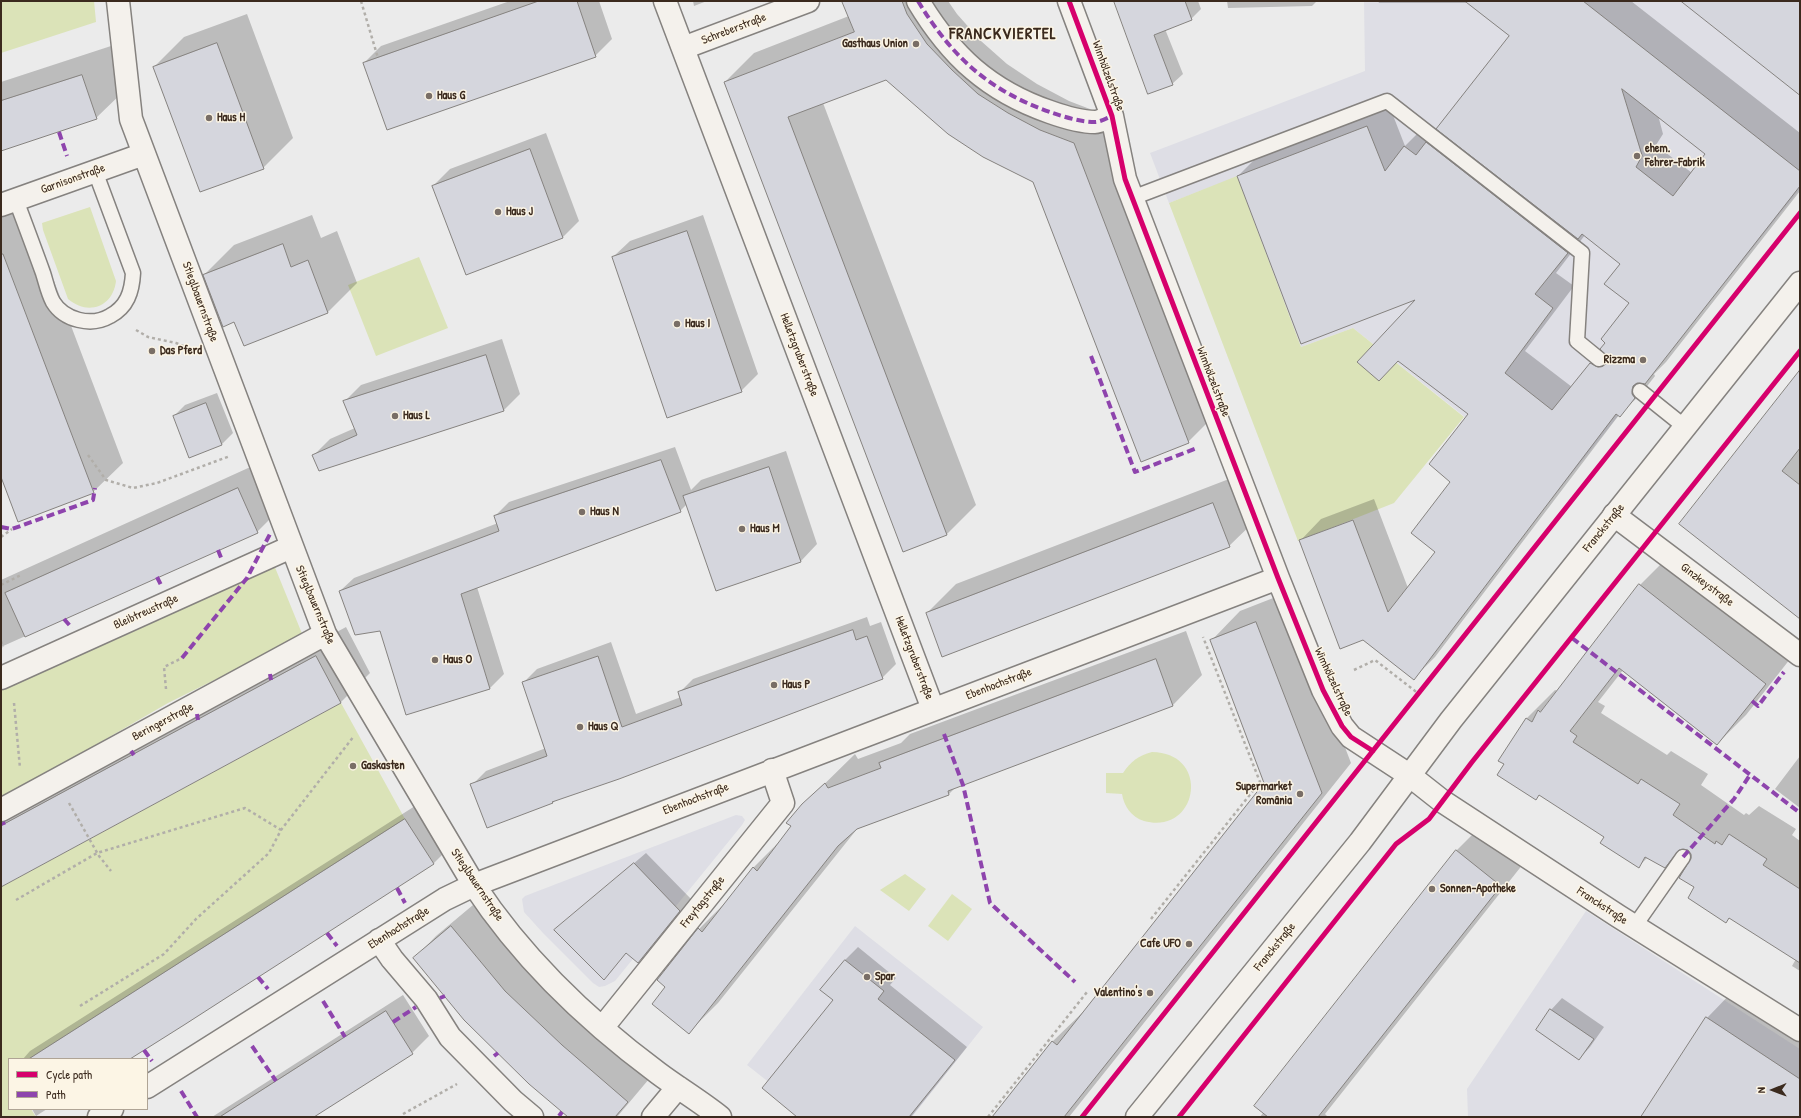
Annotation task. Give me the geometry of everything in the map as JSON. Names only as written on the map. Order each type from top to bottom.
[{"type":"street","name":"Stieglbauernstraße","points":[[118,1],[132,119],[291,547],[325,634],[474,886],[491,911],[544,972],[602,1028],[678,1087],[720,1117]]},
{"type":"street","name":"Helletzgruberstraße","points":[[665,1],[933,709]]},
{"type":"street","name":"Schreberstraße","points":[[683,48],[808,1]]},
{"type":"street","points":[[918,1],[932,25],[953,50],[975,72],[1002,90],[1030,105],[1063,116],[1096,122],[1112,116]]},
{"type":"street","name":"Wimhölzelstraße","points":[[1069,1],[1112,116],[1124,179],[1278,578],[1323,690],[1342,726],[1351,737],[1409,775]]},
{"type":"street","name":"Garnisonstraße","points":[[9,203],[144,154]]},
{"type":"street","name":"Franckstraße","points":[[1137,1117],[1360,842],[1451,720],[1800,283]]},
{"type":"street","name":"Ginzkeystraße","points":[[1614,515],[1800,655]]},
{"type":"street","name":"Bleibtreustraße","points":[[5,676],[291,547]]},
{"type":"street","name":"Ebenhochstraße","points":[[148,1086],[379,940],[446,899],[474,886],[772,770],[1278,578]]},
{"type":"street","name":"Beringerstraße","points":[[1,810],[325,634]]},
{"type":"street","name":"Freytagstraße","points":[[602,1028],[783,803],[772,770]]},
{"type":"street","name":"Franckstraße","points":[[1409,775],[1442,801],[1634,926],[1800,1030]]},
{"type":"street","points":[[379,940],[392,960],[426,999],[450,1037],[513,1101],[532,1117]]},
{"type":"street","points":[[654,1117],[678,1087]]},
{"type":"street","points":[[99,1117],[110,1110]]},
{"type":"lane","points":[[1132,198],[1387,101],[1582,253],[1577,341],[1599,359]]},
{"type":"lane","points":[[9,203],[53,301],[66,316],[79,321],[92,321],[106,318],[118,312],[127,301],[132,288],[133,273],[95,171]]},
{"type":"lane","points":[[1640,391],[1685,427]]},
{"type":"lane","points":[[1634,926],[1683,857]]},
{"type":"path","points":[[361,1],[378,58]]},
{"type":"path","points":[[136,330],[148,337],[176,342],[187,348],[194,347]]},
{"type":"path","points":[[88,455],[106,480],[133,488],[157,483],[236,454]]},
{"type":"path","points":[[1,536],[12,529]]},
{"type":"path","points":[[1,585],[21,575]]},
{"type":"path","points":[[1151,919],[1260,782],[1203,637]]},
{"type":"path","points":[[1354,670],[1375,660],[1419,694]]},
{"type":"path","points":[[5,676],[21,774],[31,793]]},
{"type":"path","points":[[80,1006],[164,954],[196,919],[269,854],[281,830],[357,732]]},
{"type":"path","points":[[65,798],[97,853],[111,871]]},
{"type":"path","points":[[16,900],[97,853],[245,808],[281,830]]},
{"type":"path","points":[[988,1117],[1088,992]]},
{"type":"path","points":[[403,1114],[471,1075],[479,1066]]},
{"type":"shaded area","points":[[1364,1],[1800,1],[1800,189],[1558,491],[1353,328],[1301,347],[1237,177],[1169,203],[1150,153],[1365,71]]},
{"type":"shaded area","points":[[736,815],[742,816],[745,820],[742,825],[615,981],[605,986],[599,987],[593,983],[524,912],[522,899],[525,896]]},
{"type":"shaded area","points":[[1586,911],[1800,1049],[1800,1117],[1468,1117],[1467,1089]]},
{"type":"shaded area","name":"Spar","points":[[855,926],[983,1027],[912,1117],[813,1117],[747,1065]]},
{"type":"green space","points":[[1,1],[94,1],[96,22],[1,53]]},
{"type":"green space","points":[[1237,176],[1301,347],[1353,328],[1464,417],[1394,503],[1298,541],[1169,203]]},
{"type":"green space","points":[[90,207],[116,281],[114,290],[105,303],[91,308],[76,304],[68,299],[43,230],[42,223]]},
{"type":"green space","points":[[419,257],[448,328],[376,356],[348,285]]},
{"type":"green space","points":[[274,565],[303,636],[168,703],[1,798],[1,690],[137,630]]},
{"type":"green space","points":[[341,703],[405,819],[31,1058],[8,1058],[8,1110],[32,1110],[36,1117],[1,1117],[1,887]]},
{"type":"green space","points":[[1152,752],[1171,756],[1184,765],[1190,778],[1191,792],[1186,806],[1176,817],[1162,822],[1144,821],[1135,817],[1124,803],[1122,794],[1106,793],[1106,773],[1123,773],[1135,760]]},
{"type":"green space","points":[[905,874],[926,889],[909,911],[880,890]]},
{"type":"green space","points":[[952,894],[972,909],[948,941],[928,926]]},
{"type":"building","name":"Haus G","points":[[539,1],[577,1],[596,57],[387,130],[363,63]]},
{"type":"building","points":[[842,1],[902,1],[907,14],[927,44],[978,94],[1008,113],[1040,130],[1074,143],[1189,443],[1141,462],[1033,182],[983,157],[948,134],[886,80],[788,117],[947,535],[903,552],[724,82],[854,32]]},
{"type":"building","points":[[1114,1],[1185,1],[1192,20],[1154,35],[1173,85],[1148,94]]},
{"type":"building","points":[[1465,1],[1583,1],[1800,171],[1800,186],[1645,384],[1637,383],[1633,386],[1632,394],[1635,398],[1620,417],[1616,414],[1414,680],[1363,640],[1340,649],[1299,540],[1353,520],[1388,612],[1435,552],[1411,533],[1450,482],[1429,464],[1468,414],[1398,361],[1379,381],[1357,362],[1415,300],[1301,344],[1237,176],[1367,126],[1385,171],[1404,146],[1416,155],[1426,142],[1568,253],[1535,294],[1553,308],[1505,373],[1552,410],[1590,363],[1598,367],[1606,364],[1607,356],[1600,349],[1605,343],[1601,339],[1629,303],[1604,284],[1620,264],[1582,234],[1578,239],[1436,129],[1509,36]],"holes":[[[1622,89],[1705,154],[1673,196],[1636,167],[1642,156]]]},
{"type":"building","points":[[1681,1],[1800,1],[1800,95]]},
{"type":"building","name":"Haus H","points":[[217,43],[264,169],[200,192],[153,67]]},
{"type":"building","points":[[82,75],[97,119],[1,151],[1,101]]},
{"type":"building","name":"Haus J","points":[[530,149],[563,238],[466,275],[432,186]]},
{"type":"building","name":"Haus I","points":[[687,231],[742,392],[667,418],[612,257]]},
{"type":"building","points":[[283,244],[291,267],[308,260],[328,313],[244,346],[234,322],[223,327],[203,275]]},
{"type":"building","points":[[1,254],[3,254],[94,493],[18,522],[1,477]]},
{"type":"building","name":"Haus L","points":[[486,355],[504,411],[319,471],[312,455],[357,435],[343,401]]},
{"type":"building","points":[[1800,370],[1800,448],[1782,471],[1800,485],[1800,619],[1679,524]]},
{"type":"building","points":[[206,403],[222,445],[189,458],[173,416]]},
{"type":"building","points":[[661,460],[681,512],[461,594],[490,689],[406,715],[380,631],[355,635],[339,591],[499,531],[494,516]]},
{"type":"building","name":"Haus M","points":[[769,467],[801,562],[716,591],[683,496]]},
{"type":"building","points":[[238,488],[258,533],[25,637],[5,593]]},
{"type":"building","points":[[1213,503],[1230,547],[942,657],[926,613]]},
{"type":"building","points":[[1639,584],[1766,684],[1717,745],[1619,668],[1570,731],[1577,736],[1573,742],[1638,784],[1641,779],[1680,804],[1673,815],[1715,844],[1716,841],[1722,845],[1729,834],[1767,859],[1763,865],[1800,889],[1800,963],[1729,918],[1726,923],[1688,898],[1694,887],[1679,878],[1691,858],[1691,854],[1688,850],[1679,850],[1665,868],[1645,857],[1639,868],[1600,843],[1604,837],[1539,795],[1536,800],[1497,775],[1504,764],[1498,761],[1526,718],[1532,722],[1538,710],[1540,712]]},
{"type":"building","points":[[1256,622],[1322,793],[1064,1117],[992,1117],[1052,1041],[1057,1045],[1264,783],[1210,640]]},
{"type":"building","points":[[853,630],[856,640],[867,636],[883,679],[619,779],[552,802],[553,803],[487,828],[470,784],[547,756],[522,682],[598,656],[622,727],[682,705],[678,692]]},
{"type":"building","points":[[316,656],[341,703],[1,887],[1,826]]},
{"type":"building","points":[[1156,659],[1173,706],[948,791],[949,795],[857,829],[838,846],[689,1034],[652,1004],[665,987],[657,980],[698,928],[702,932],[753,867],[757,871],[791,826],[786,823],[802,804],[825,783],[828,788],[881,768],[879,763]]},
{"type":"building","points":[[405,819],[434,864],[132,1058],[31,1058]]},
{"type":"building","points":[[1456,850],[1501,886],[1318,1117],[1268,1117],[1254,1106]]},
{"type":"building","points":[[634,863],[680,911],[638,963],[626,953],[604,980],[554,930]]},
{"type":"building","points":[[451,926],[505,991],[562,1045],[628,1102],[615,1117],[568,1117],[529,1084],[464,1020],[413,958]]},
{"type":"building","name":"Spar","points":[[845,960],[884,991],[878,999],[955,1060],[909,1117],[797,1117],[762,1088],[833,1000],[820,990]]},
{"type":"building","points":[[1550,1009],[1594,1039],[1579,1060],[1536,1030]]},
{"type":"building","points":[[386,1011],[413,1054],[314,1117],[220,1117]]},
{"type":"building","points":[[1706,1017],[1800,1079],[1800,1117],[1641,1117]]},
{"type":"marked path","points":[[918,1],[944,39],[958,55],[990,82],[1008,94],[1050,112],[1078,120],[1097,122],[1112,116]]},
{"type":"marked path","points":[[59,132],[67,156]]},
{"type":"marked path","points":[[1091,356],[1135,472],[1197,448]]},
{"type":"marked path","points":[[1,527],[12,529],[93,500],[95,488]]},
{"type":"marked path","points":[[182,658],[247,578],[270,534]]},
{"type":"marked path","points":[[218,550],[222,560]]},
{"type":"marked path","points":[[157,577],[162,587]]},
{"type":"marked path","points":[[64,619],[72,628]]},
{"type":"marked path","points":[[1572,638],[1800,813]]},
{"type":"marked path","points":[[1752,701],[1758,706],[1784,672]]},
{"type":"marked path","points":[[270,674],[271,680]]},
{"type":"marked path","points":[[197,714],[198,720]]},
{"type":"marked path","points":[[944,734],[963,785],[990,903],[1075,982]]},
{"type":"marked path","points":[[131,751],[134,755]]},
{"type":"marked path","points":[[1683,857],[1734,799],[1750,775]]},
{"type":"marked path","points":[[397,888],[405,903]]},
{"type":"marked path","points":[[327,933],[337,946]]},
{"type":"marked path","points":[[258,977],[268,989]]},
{"type":"marked path","points":[[440,998],[445,996]]},
{"type":"marked path","points":[[323,1001],[345,1037]]},
{"type":"marked path","points":[[393,1022],[416,1007]]},
{"type":"marked path","points":[[252,1046],[276,1081]]},
{"type":"marked path","points":[[144,1050],[152,1061]]},
{"type":"marked path","points":[[494,1056],[498,1053]]},
{"type":"marked path","points":[[181,1091],[197,1117]]},
{"type":"marked path","points":[[559,1116],[562,1112]]},
{"type":"cycle path","points":[[1069,1],[1112,116],[1125,179],[1278,578],[1323,690],[1342,726],[1351,737],[1373,751]]},
{"type":"cycle path","points":[[1082,1117],[1800,213]]},
{"type":"cycle path","points":[[1179,1117],[1396,844],[1429,819],[1472,762],[1800,351]]},
{"type":"place","name":"Gasthaus Union","points":[[916,44]]},
{"type":"place","name":"Haus G","points":[[429,96]]},
{"type":"place","name":"Haus H","points":[[209,118]]},
{"type":"place","name":"ehem. Fehrer-Fabrik","points":[[1637,156]]},
{"type":"place","name":"Haus J","points":[[498,212]]},
{"type":"place","name":"Haus I","points":[[677,324]]},
{"type":"place","name":"Das Pferd","points":[[152,351]]},
{"type":"place","name":"Rizzma","points":[[1643,360]]},
{"type":"place","name":"Haus L","points":[[395,416]]},
{"type":"place","name":"Haus N","points":[[582,512]]},
{"type":"place","name":"Haus M","points":[[742,529]]},
{"type":"place","name":"Haus O","points":[[435,660]]},
{"type":"place","name":"Haus P","points":[[774,685]]},
{"type":"place","name":"Haus Q","points":[[580,727]]},
{"type":"place","name":"Gaskasten","points":[[353,766]]},
{"type":"place","name":"Supermarket România","points":[[1300,794]]},
{"type":"place","name":"Sonnen-Apotheke","points":[[1432,889]]},
{"type":"place","name":"Cafe UFO","points":[[1189,944]]},
{"type":"place","name":"Spar","points":[[867,977]]},
{"type":"place","name":"Valentino's","points":[[1150,993]]},
{"type":"district","name":"FRANCKVIERTEL","points":[[1003,35]]}]
